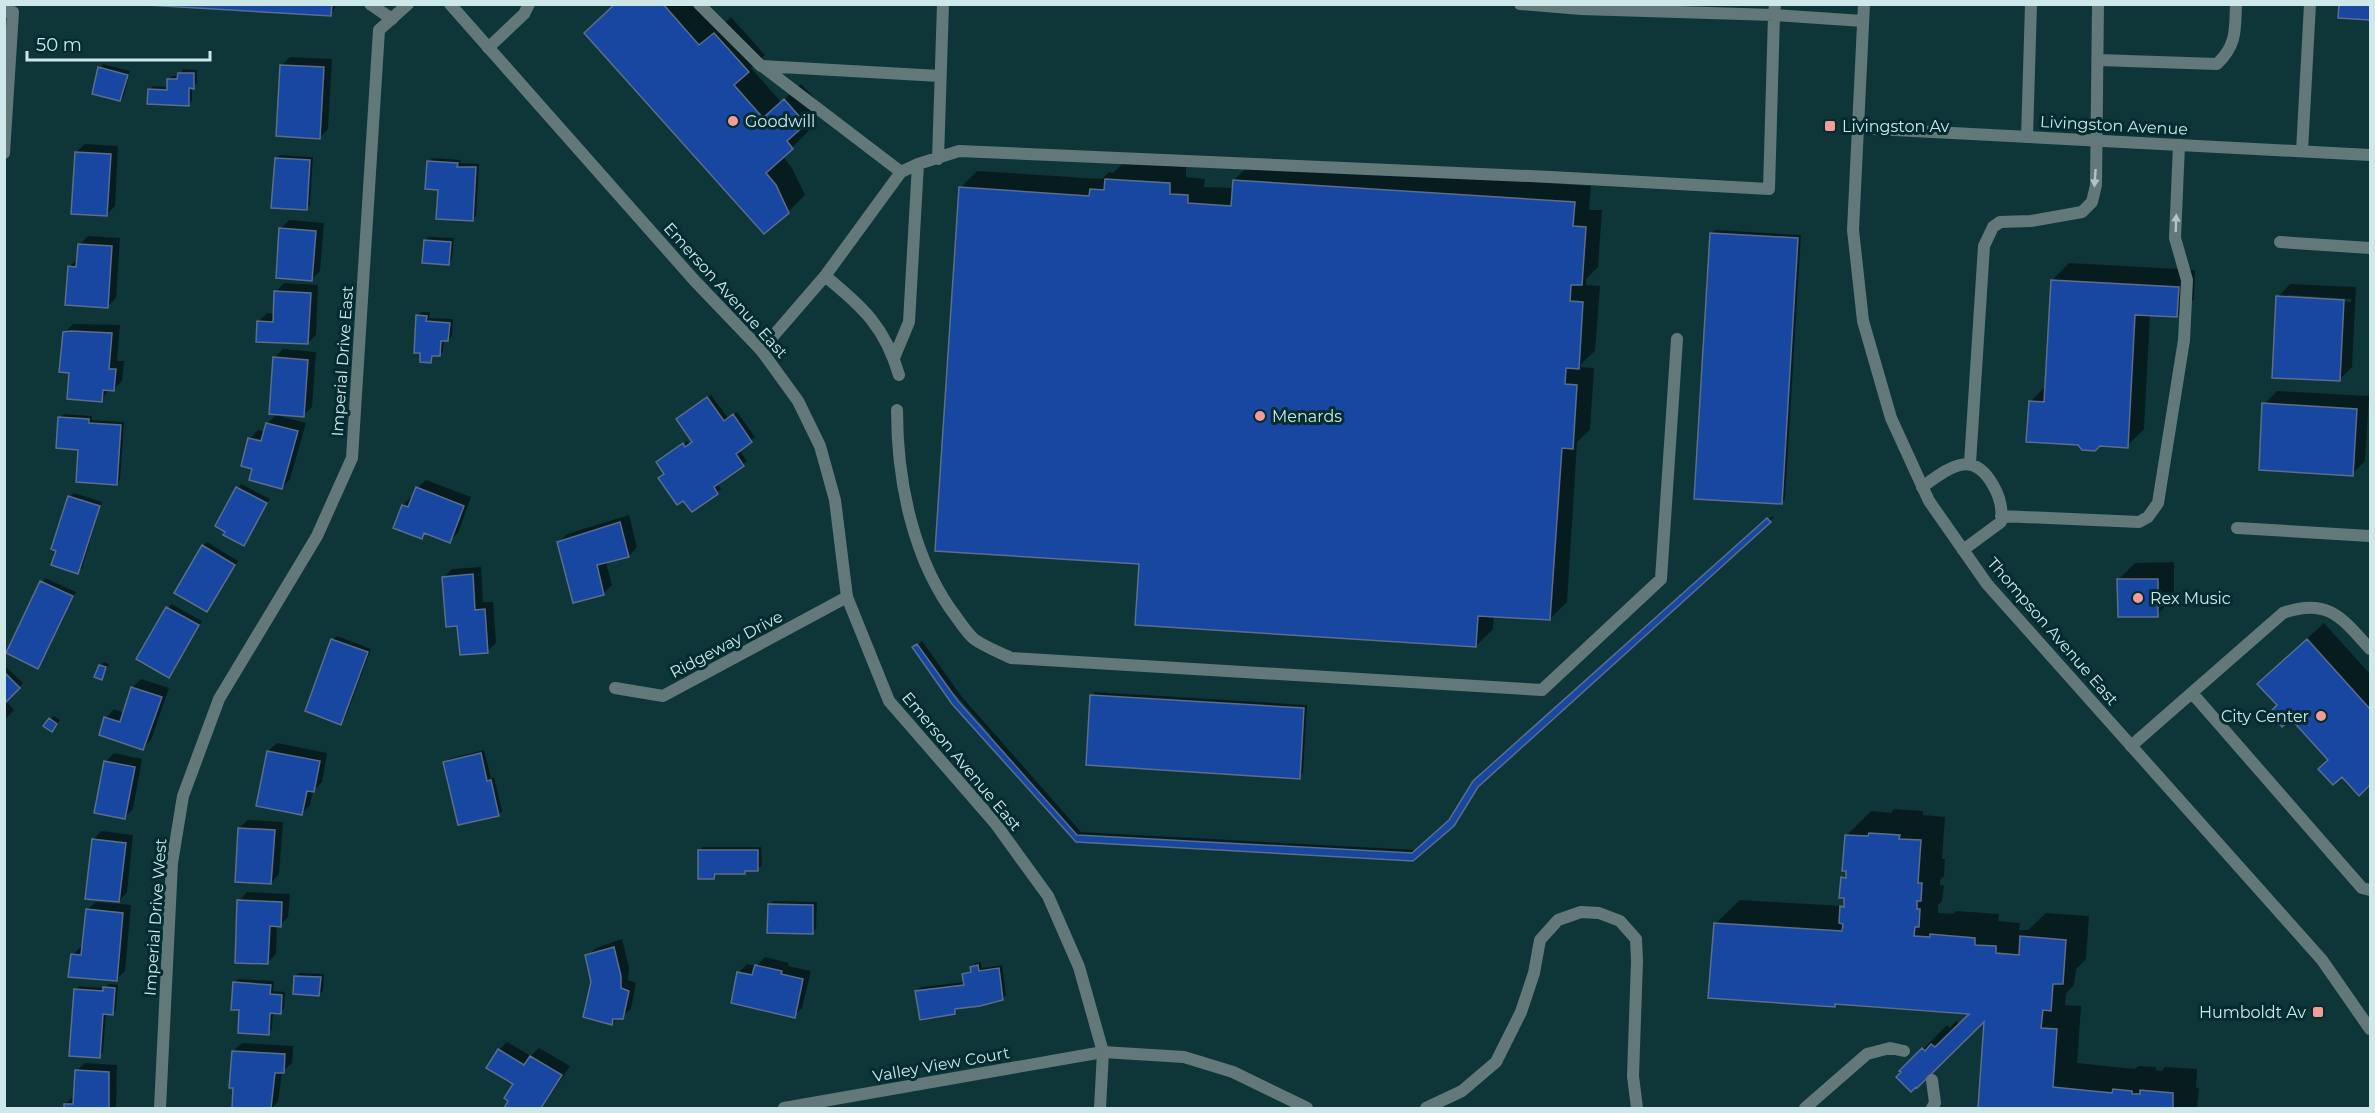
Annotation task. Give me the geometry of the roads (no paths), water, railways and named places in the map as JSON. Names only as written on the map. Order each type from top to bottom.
[{"type":"street","points":[[369,4],[392,19]]},
{"type":"street","name":"Imperial Drive East","points":[[219,699],[317,536],[352,458],[379,30],[408,4]]},
{"type":"street","name":"Emerson Avenue East","points":[[450,4],[694,280],[761,350],[798,401],[820,446],[836,500],[847,597],[889,701],[995,823],[1048,896],[1079,967],[1103,1052],[1100,1108]]},
{"type":"street","points":[[488,48],[524,14],[529,4]]},
{"type":"street","points":[[699,4],[761,66],[901,172]]},
{"type":"street","points":[[938,159],[943,4]]},
{"type":"street","points":[[1520,4],[1774,10],[1863,21]]},
{"type":"street","name":"Thompson Avenue East","points":[[1864,4],[1856,128],[1853,230],[1863,321],[1891,418],[1922,487],[1929,501],[1986,584],[2322,960],[2370,1029]]},
{"type":"street","points":[[2027,137],[2031,4]]},
{"type":"street","points":[[1970,463],[1984,246],[1993,227],[2000,222],[2031,221],[2082,212],[2091,202],[2096,185],[2098,4]]},
{"type":"street","points":[[2098,60],[2217,64],[2228,53],[2235,35],[2236,4]]},
{"type":"street","points":[[2302,152],[2310,4]]},
{"type":"street","points":[[761,350],[825,276],[901,172],[959,151],[1769,189],[1774,10]]},
{"type":"street","points":[[4,153],[9,12]]},
{"type":"street","points":[[761,66],[940,76]]},
{"type":"street","name":"Livingston Avenue","points":[[1856,128],[2370,155]]},
{"type":"street","points":[[2001,516],[2139,522],[2148,517],[2157,503],[2184,340],[2187,280],[2175,238],[2179,145]]},
{"type":"street","points":[[894,358],[909,322],[918,164]]},
{"type":"street","points":[[2280,242],[2370,248]]},
{"type":"street","points":[[825,276],[859,303],[879,329],[894,358],[899,375]]},
{"type":"street","points":[[897,410],[897,444],[906,497],[921,554],[945,602],[974,639],[1011,658],[1542,690],[1661,579],[1677,339]]},
{"type":"street","points":[[1922,487],[1950,468],[1970,463],[1980,467],[1995,488],[2000,496],[2001,522],[1963,550]]},
{"type":"street","points":[[2237,528],[2370,536]]},
{"type":"street","name":"Ridgeway Drive","points":[[615,688],[663,696],[847,597]]},
{"type":"street","points":[[2131,746],[2283,613],[2300,607],[2320,608],[2341,617],[2370,649]]},
{"type":"street","points":[[2192,693],[2362,888],[2370,890]]},
{"type":"street","name":"Imperial Drive West","points":[[160,1108],[172,863],[183,796],[219,699]]},
{"type":"street","points":[[1426,1108],[1462,1090],[1496,1062],[1521,1012],[1534,972],[1540,940],[1558,920],[1581,912],[1599,913],[1620,921],[1636,939],[1633,1076],[1637,1108]]},
{"type":"street","points":[[1805,1108],[1867,1054],[1890,1048],[1904,1051]]},
{"type":"street","name":"Valley View Court","points":[[784,1108],[1103,1052],[1184,1057],[1233,1072],[1307,1108]]},
{"type":"street","points":[[1932,1080],[1935,1103],[1932,1108]]},
{"type":"place","name":"Goodwill","points":[[733,121]]},
{"type":"place","name":"Livingston Av","points":[[1830,126]]},
{"type":"place","name":"Menards","points":[[1260,416]]},
{"type":"place","name":"Rex Music","points":[[2138,598]]},
{"type":"place","name":"City Center","points":[[2321,716]]},
{"type":"place","name":"Humboldt Av","points":[[2318,1012]]}]
